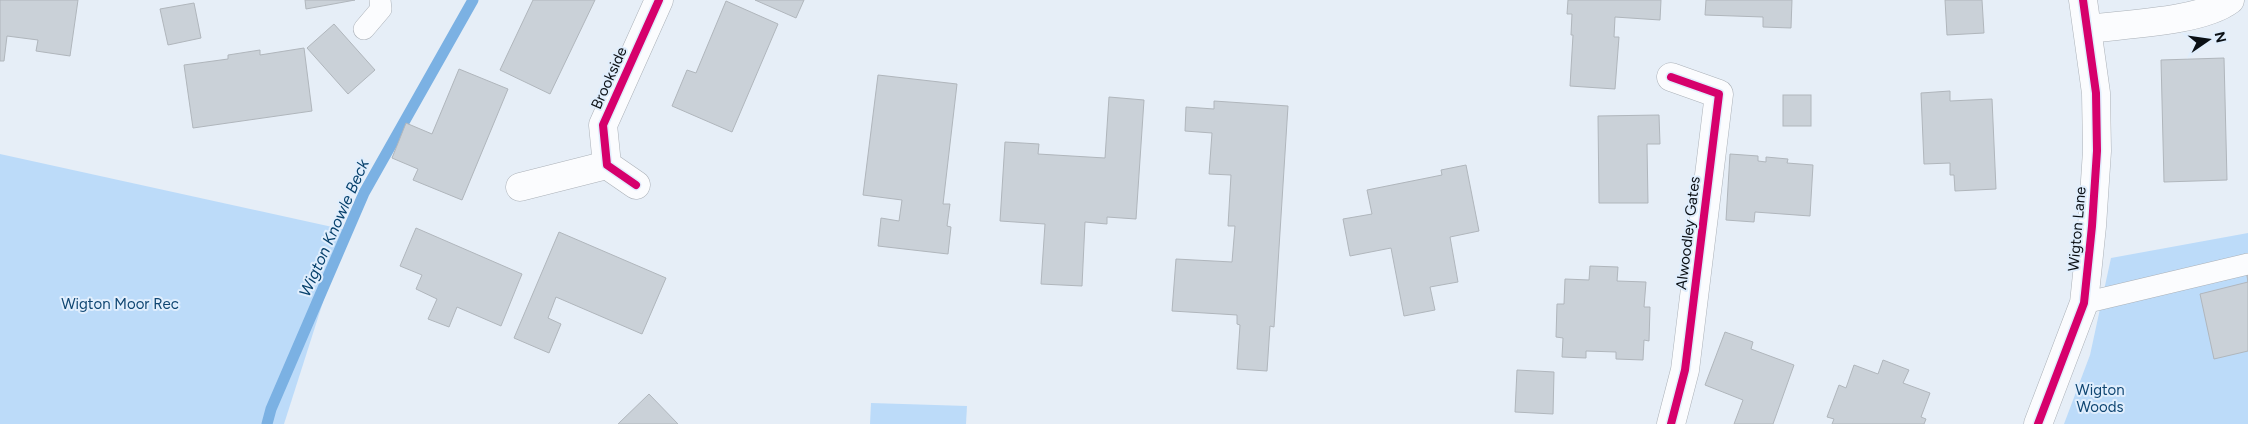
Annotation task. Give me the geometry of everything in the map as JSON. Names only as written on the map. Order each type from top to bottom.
[{"type":"street","name":"Brookside","points":[[607,165],[603,125],[658,0]]},
{"type":"street","name":"Wigton Lane","points":[[2073,0],[2088,29]]},
{"type":"street","name":"Wigton Lane","points":[[2038,424],[2084,303],[2097,151],[2096,92],[2083,0]]},
{"type":"street","points":[[2088,29],[2188,16],[2221,7],[2230,0]]},
{"type":"street","name":"Alwoodley Gates","points":[[1671,77],[1719,94],[1685,370],[1671,424]]},
{"type":"street","points":[[520,187],[607,165],[636,186]]},
{"type":"lane","points":[[364,29],[381,9],[380,0]]},
{"type":"lane","points":[[2084,303],[2248,264]]},
{"type":"green space","name":"Wigton Moor Rec","points":[[0,154],[346,230],[284,424],[0,424]]},
{"type":"green space","name":"Wigton Woods","points":[[2248,233],[2248,424],[2064,424],[2090,355],[2111,258]]},
{"type":"green space","points":[[871,403],[967,406],[966,424],[870,424]]},
{"type":"building","points":[[0,0],[78,0],[70,56],[36,51],[38,40],[7,36],[4,61],[0,61]]},
{"type":"building","points":[[305,0],[355,0],[306,9]]},
{"type":"building","points":[[533,0],[595,0],[550,94],[500,70]]},
{"type":"building","points":[[755,0],[804,0],[796,18]]},
{"type":"building","points":[[1568,0],[1661,0],[1660,20],[1615,17],[1614,37],[1619,37],[1615,89],[1570,86],[1573,35],[1571,35],[1572,14],[1567,14]]},
{"type":"building","points":[[1706,0],[1792,0],[1791,28],[1763,27],[1763,17],[1705,15]]},
{"type":"building","points":[[1945,0],[1982,0],[1984,33],[1947,35]]},
{"type":"building","points":[[726,1],[778,24],[732,132],[672,106],[687,70],[696,73]]},
{"type":"building","points":[[194,3],[201,38],[168,45],[160,9]]},
{"type":"building","points":[[334,24],[375,70],[348,94],[307,48]]},
{"type":"building","points":[[304,48],[312,111],[193,128],[184,65],[228,59],[228,55],[260,50],[260,55]]},
{"type":"building","points":[[2224,58],[2227,180],[2164,182],[2161,60]]},
{"type":"building","points":[[459,69],[508,89],[462,200],[413,180],[418,169],[392,158],[406,123],[432,134]]},
{"type":"building","points":[[878,75],[957,84],[943,204],[950,204],[947,226],[951,227],[948,254],[878,246],[881,218],[899,221],[902,200],[863,195]]},
{"type":"building","points":[[1950,91],[1950,101],[1992,99],[1996,189],[1955,191],[1954,175],[1950,175],[1950,163],[1924,164],[1921,93]]},
{"type":"building","points":[[1783,95],[1811,95],[1811,126],[1783,126]]},
{"type":"building","points":[[1109,97],[1144,100],[1136,219],[1107,217],[1107,224],[1085,222],[1082,286],[1041,284],[1045,224],[1000,221],[1005,142],[1039,144],[1038,154],[1105,158]]},
{"type":"building","points":[[1214,101],[1288,106],[1274,327],[1270,326],[1267,371],[1237,369],[1240,325],[1237,324],[1237,315],[1172,311],[1176,259],[1232,262],[1235,226],[1228,226],[1231,175],[1209,174],[1212,133],[1185,131],[1186,107],[1214,109]]},
{"type":"building","points":[[1659,115],[1660,144],[1647,144],[1648,203],[1599,203],[1598,116]]},
{"type":"building","points":[[1730,154],[1758,156],[1758,161],[1766,162],[1766,157],[1788,159],[1787,163],[1813,165],[1810,216],[1755,212],[1754,222],[1726,220]]},
{"type":"building","points":[[1466,165],[1479,231],[1450,237],[1458,282],[1430,287],[1435,310],[1404,316],[1391,248],[1350,256],[1343,219],[1372,214],[1367,190],[1442,175],[1441,170]]},
{"type":"building","points":[[416,228],[522,274],[501,326],[457,307],[449,327],[428,319],[437,299],[416,289],[422,275],[400,266]]},
{"type":"building","points":[[559,232],[666,278],[642,334],[556,297],[548,318],[561,324],[549,353],[514,338]]},
{"type":"building","points":[[1590,266],[1618,267],[1617,281],[1646,282],[1644,307],[1650,307],[1649,341],[1644,340],[1643,360],[1616,359],[1616,352],[1586,351],[1586,358],[1562,357],[1563,338],[1556,337],[1557,304],[1564,304],[1565,279],[1589,280]]},
{"type":"building","points":[[2248,282],[2248,351],[2214,359],[2200,294]]},
{"type":"building","points":[[1725,332],[1753,342],[1751,349],[1794,365],[1773,424],[1734,424],[1743,400],[1705,385]]},
{"type":"building","points":[[1883,360],[1909,370],[1903,383],[1930,393],[1921,417],[1926,419],[1924,424],[1832,424],[1834,419],[1827,417],[1839,385],[1846,388],[1854,365],[1878,374]]},
{"type":"building","points":[[1517,370],[1554,372],[1553,414],[1515,412]]},
{"type":"building","points":[[649,394],[678,424],[618,424]]},
{"type":"waterway","name":"Wigton Knowle Beck","points":[[267,424],[271,409],[364,193],[473,0]]},
{"type":"cycle path","points":[[636,185],[607,165],[603,125],[659,0]]},
{"type":"cycle path","points":[[2038,424],[2084,303],[2097,151],[2096,93],[2083,0]]},
{"type":"cycle path","points":[[1671,77],[1719,94],[1685,370],[1671,424]]}]
